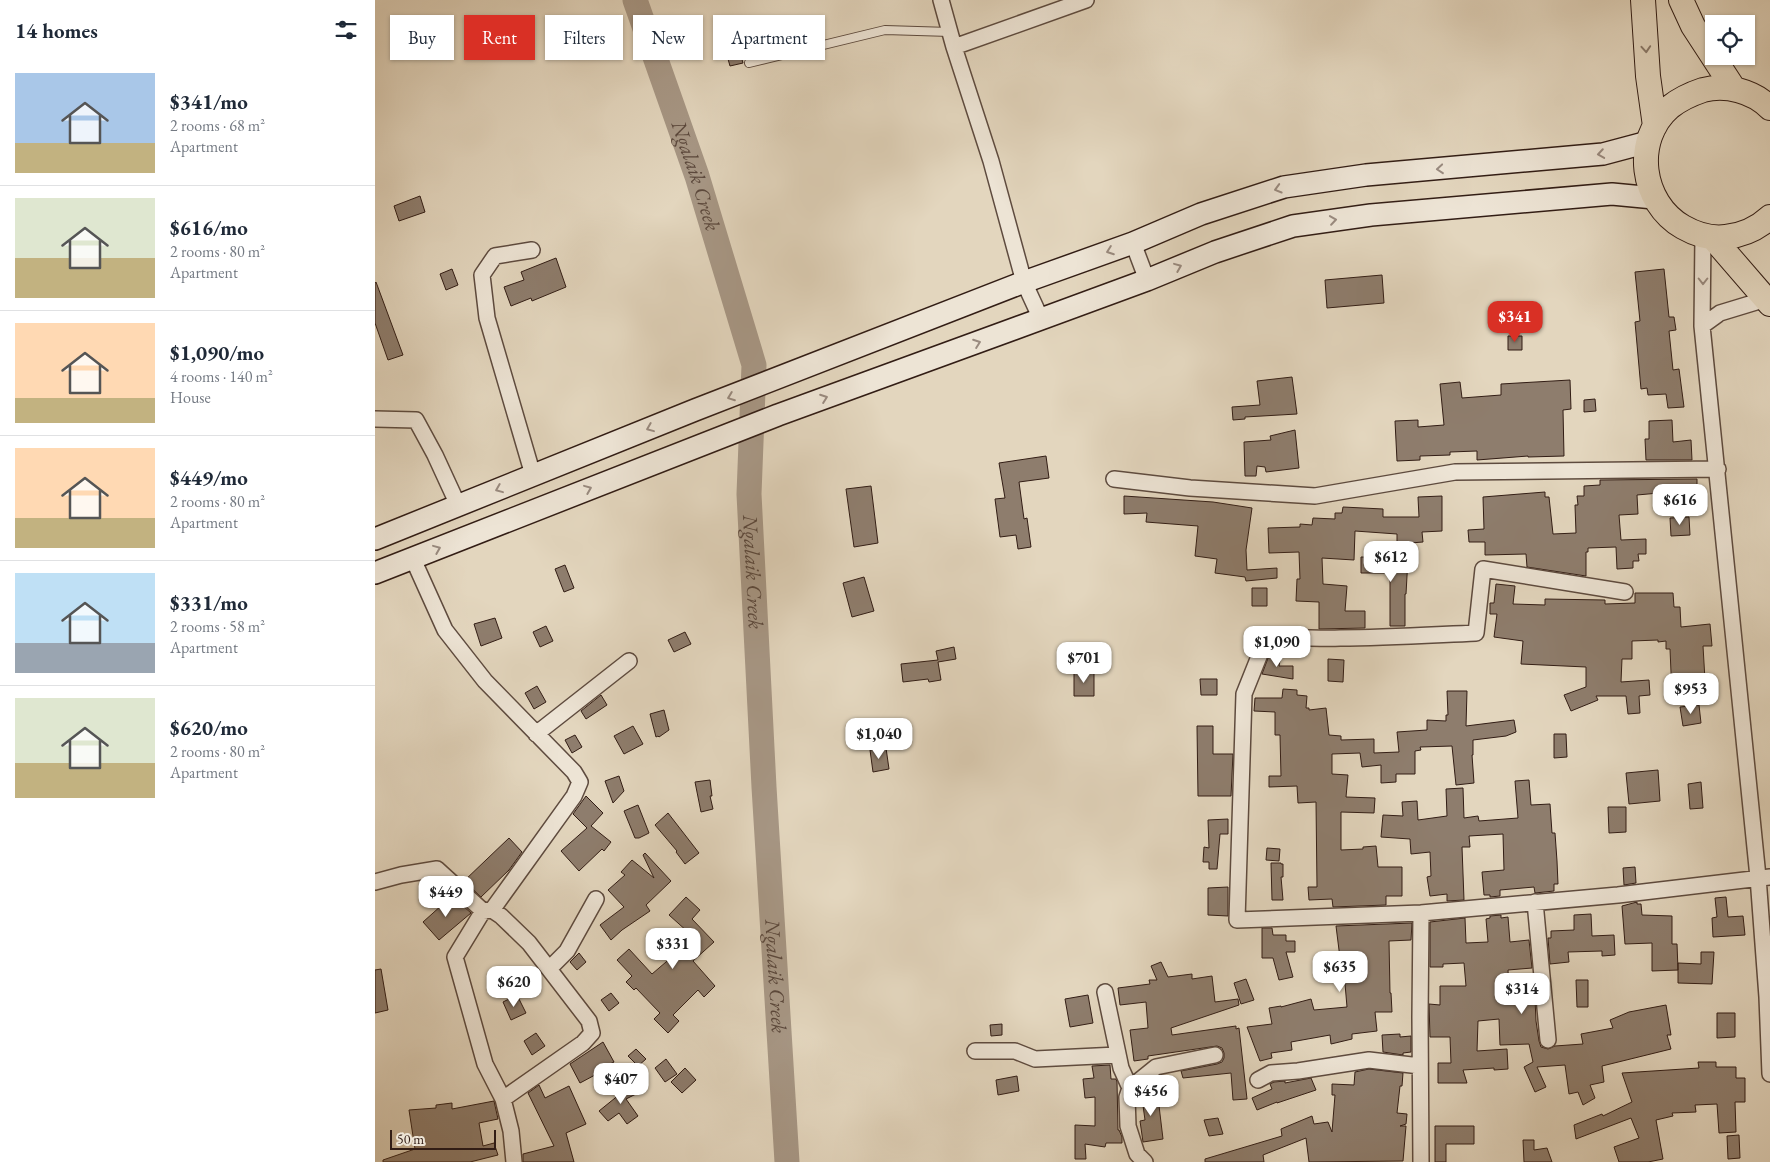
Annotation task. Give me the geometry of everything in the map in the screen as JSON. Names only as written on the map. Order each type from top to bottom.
[{"type":"main road","points":[[1643,0],[1652,134],[1645,161],[1647,180],[1654,198],[1664,212],[1676,223],[1690,231],[1708,237],[1740,235],[1761,225],[1770,217]]},
{"type":"main road","points":[[1681,0],[1693,26],[1734,89]]},
{"type":"main road","points":[[375,538],[695,410],[1024,282],[1133,243],[1201,214],[1284,187],[1366,175],[1603,154],[1652,134],[1669,108],[1689,95],[1711,88],[1734,89],[1751,94],[1770,108]]},
{"type":"main road","points":[[375,573],[778,415],[1147,280],[1215,252],[1293,226],[1371,215],[1612,194],[1654,198]]},
{"type":"main road","points":[[1708,237],[1768,302]]},
{"type":"street","points":[[941,0],[954,47],[991,160],[1024,282],[1041,319]]},
{"type":"street","points":[[954,47],[1085,0]]},
{"type":"street","points":[[1708,237],[1702,326],[1718,469],[1740,704],[1764,877],[1770,1074]]},
{"type":"street","points":[[1133,243],[1147,280]]},
{"type":"street","points":[[532,250],[495,256],[482,275],[487,318],[533,475]]},
{"type":"street","points":[[1702,326],[1720,312],[1768,302]]},
{"type":"street","points":[[375,419],[416,420],[435,455],[457,505]]},
{"type":"street","points":[[1114,479],[1190,488],[1315,496],[1455,472],[1718,469]]},
{"type":"street","points":[[413,559],[445,630],[485,681],[574,772],[580,782],[574,796],[455,957],[485,1064],[503,1099],[511,1131],[514,1162]]},
{"type":"street","points":[[1625,592],[1483,569],[1476,633],[1407,637],[1283,637],[1267,639],[1245,694],[1237,920],[1421,913],[1618,895],[1764,877]]},
{"type":"street","points":[[536,734],[629,661]]},
{"type":"street","points":[[375,882],[401,875],[437,869],[488,910],[501,916],[529,943],[589,1021],[592,1033],[583,1043],[503,1099]]},
{"type":"street","points":[[549,969],[567,951],[596,899]]},
{"type":"street","points":[[1535,902],[1549,1040]]},
{"type":"street","points":[[1421,913],[1421,1162]]},
{"type":"street","points":[[1105,992],[1117,1055],[1130,1088]]},
{"type":"street","points":[[975,1051],[1015,1051],[1035,1059],[1117,1055]]},
{"type":"street","points":[[1145,1162],[1137,1154],[1128,1126],[1127,1097],[1130,1088],[1156,1067],[1215,1055]]},
{"type":"street","points":[[1258,1080],[1271,1073],[1297,1072],[1369,1060],[1420,1066]]},
{"type":"lane","points":[[749,63],[885,30],[950,32]]},
{"type":"building","points":[[728,60],[742,60],[743,63],[730,66]]},
{"type":"building","points":[[420,196],[425,212],[399,221],[394,206]]},
{"type":"building","points":[[556,258],[566,287],[532,301],[531,298],[511,306],[504,287],[524,280],[521,272]]},
{"type":"building","points":[[452,269],[458,285],[446,290],[440,274]]},
{"type":"building","points":[[1664,269],[1669,317],[1674,317],[1676,330],[1669,331],[1673,370],[1679,369],[1684,407],[1668,408],[1666,394],[1648,395],[1647,388],[1641,389],[1635,322],[1640,321],[1635,272]]},
{"type":"building","points":[[1382,275],[1384,303],[1327,308],[1325,280]]},
{"type":"building","points":[[376,282],[403,355],[388,360],[375,323]]},
{"type":"building","points":[[1508,336],[1522,336],[1522,350],[1508,350]]},
{"type":"building","points":[[1292,377],[1297,414],[1245,417],[1245,419],[1233,420],[1232,407],[1260,405],[1257,381]]},
{"type":"building","points":[[1570,380],[1571,409],[1563,410],[1564,456],[1528,456],[1477,460],[1477,451],[1450,452],[1450,455],[1420,456],[1420,460],[1397,461],[1395,421],[1418,420],[1418,427],[1444,425],[1440,384],[1460,382],[1462,398],[1501,395],[1501,384]]},
{"type":"building","points":[[1595,399],[1596,411],[1584,412],[1584,400]]},
{"type":"building","points":[[1672,420],[1673,442],[1691,440],[1692,460],[1646,460],[1645,439],[1649,439],[1649,421]]},
{"type":"building","points":[[1295,430],[1299,468],[1266,472],[1265,467],[1257,466],[1256,476],[1245,476],[1244,442],[1271,440],[1270,436]]},
{"type":"building","points":[[1046,456],[1049,478],[1019,482],[1024,519],[1027,518],[1031,547],[1018,549],[1016,535],[1000,537],[995,499],[1005,498],[999,463]]},
{"type":"building","points":[[1697,479],[1697,490],[1676,491],[1678,509],[1661,510],[1659,493],[1637,495],[1638,514],[1619,515],[1621,540],[1646,539],[1646,554],[1638,554],[1639,561],[1633,561],[1633,568],[1617,569],[1616,547],[1588,548],[1588,552],[1586,552],[1586,576],[1527,567],[1526,554],[1485,555],[1485,542],[1469,542],[1468,530],[1484,529],[1483,497],[1545,492],[1545,497],[1549,497],[1553,534],[1576,533],[1575,505],[1578,505],[1577,496],[1584,496],[1584,486],[1600,485],[1600,480]]},
{"type":"building","points":[[871,486],[878,543],[854,547],[846,489]]},
{"type":"building","points":[[1124,496],[1213,502],[1252,508],[1246,550],[1247,570],[1277,568],[1277,578],[1246,581],[1245,577],[1215,573],[1217,559],[1195,556],[1198,526],[1146,522],[1147,513],[1124,514]]},
{"type":"building","points":[[1442,496],[1442,531],[1422,532],[1423,542],[1397,544],[1397,534],[1355,531],[1354,560],[1322,558],[1323,584],[1347,586],[1345,611],[1365,611],[1365,628],[1319,629],[1319,602],[1296,601],[1297,579],[1300,579],[1299,552],[1269,553],[1268,528],[1300,527],[1300,524],[1312,525],[1313,518],[1335,519],[1335,513],[1342,513],[1343,507],[1383,509],[1383,517],[1419,517],[1418,497]]},
{"type":"building","points":[[1689,517],[1690,535],[1671,536],[1670,518]]},
{"type":"building","points":[[1361,557],[1408,558],[1405,626],[1390,626],[1390,573],[1361,573]]},
{"type":"building","points":[[565,565],[574,588],[564,592],[555,569]]},
{"type":"building","points":[[864,577],[874,611],[852,617],[843,583]]},
{"type":"building","points":[[1496,584],[1515,586],[1513,604],[1545,605],[1545,599],[1605,600],[1605,604],[1635,603],[1635,593],[1673,593],[1674,607],[1680,607],[1681,627],[1710,624],[1712,646],[1703,646],[1705,680],[1682,681],[1683,694],[1672,695],[1670,649],[1666,649],[1666,641],[1632,641],[1632,659],[1622,659],[1621,682],[1649,680],[1650,695],[1639,696],[1640,713],[1628,714],[1626,696],[1596,696],[1598,700],[1571,711],[1564,695],[1586,687],[1586,667],[1521,664],[1523,641],[1494,637],[1497,614],[1490,614],[1490,603],[1494,603]]},
{"type":"building","points":[[1252,588],[1267,588],[1267,606],[1252,606]]},
{"type":"building","points":[[495,618],[502,638],[481,646],[474,624]]},
{"type":"building","points":[[546,626],[553,641],[540,647],[533,632]]},
{"type":"building","points":[[685,632],[691,644],[674,652],[668,640]]},
{"type":"building","points":[[954,647],[956,659],[938,662],[941,680],[929,682],[928,679],[903,682],[901,664],[938,660],[936,651]]},
{"type":"building","points":[[1270,653],[1281,655],[1279,666],[1293,666],[1293,679],[1262,674]]},
{"type":"building","points":[[1328,659],[1344,660],[1343,682],[1328,681]]},
{"type":"building","points":[[1074,671],[1094,671],[1094,696],[1074,696]]},
{"type":"building","points":[[1200,679],[1217,679],[1217,695],[1201,695]]},
{"type":"building","points":[[537,686],[546,702],[534,709],[525,693]]},
{"type":"building","points":[[1283,689],[1297,690],[1297,695],[1307,696],[1306,708],[1309,708],[1309,710],[1326,708],[1329,735],[1341,736],[1341,740],[1374,739],[1374,753],[1399,752],[1397,732],[1427,730],[1427,720],[1446,721],[1446,715],[1448,715],[1447,691],[1467,691],[1466,726],[1514,720],[1516,732],[1506,736],[1473,740],[1474,783],[1456,785],[1452,746],[1420,747],[1421,750],[1415,751],[1415,774],[1396,774],[1396,782],[1381,783],[1381,765],[1362,767],[1360,753],[1332,754],[1332,774],[1348,775],[1346,797],[1375,798],[1374,813],[1341,812],[1341,850],[1363,849],[1363,847],[1376,846],[1378,867],[1402,867],[1402,896],[1386,896],[1386,905],[1333,907],[1332,899],[1309,900],[1308,887],[1317,887],[1316,802],[1298,803],[1297,786],[1269,787],[1269,776],[1281,776],[1280,735],[1275,735],[1275,712],[1254,711],[1255,698],[1282,698]]},
{"type":"building","points":[[601,695],[607,705],[586,719],[581,711]]},
{"type":"building","points":[[1699,705],[1701,723],[1683,726],[1680,707]]},
{"type":"building","points":[[664,710],[669,730],[656,737],[650,714]]},
{"type":"building","points":[[633,726],[643,744],[624,754],[614,736]]},
{"type":"building","points":[[1197,726],[1213,726],[1213,754],[1233,754],[1231,796],[1198,796]]},
{"type":"building","points":[[1554,734],[1566,734],[1567,757],[1554,758]]},
{"type":"building","points":[[575,735],[582,747],[572,753],[565,740]]},
{"type":"building","points":[[886,748],[889,769],[873,772],[870,750]]},
{"type":"building","points":[[1658,770],[1660,801],[1629,804],[1626,773]]},
{"type":"building","points":[[619,776],[624,791],[613,803],[605,781]]},
{"type":"building","points":[[710,780],[712,796],[710,796],[713,809],[701,812],[695,782]]},
{"type":"building","points":[[1529,780],[1531,805],[1550,804],[1552,833],[1555,833],[1557,861],[1558,884],[1554,884],[1554,891],[1535,893],[1534,887],[1500,890],[1500,896],[1490,897],[1490,895],[1484,895],[1482,872],[1504,870],[1503,834],[1469,836],[1470,847],[1462,847],[1464,900],[1447,901],[1447,894],[1430,896],[1427,877],[1431,876],[1430,852],[1411,854],[1410,839],[1381,837],[1383,815],[1403,816],[1402,802],[1417,801],[1418,820],[1447,816],[1446,789],[1463,788],[1464,818],[1478,816],[1479,821],[1518,818],[1515,781]]},
{"type":"building","points":[[1701,782],[1703,808],[1690,809],[1688,784]]},
{"type":"building","points":[[586,796],[603,813],[591,826],[611,842],[604,851],[602,849],[579,871],[561,851],[587,828],[573,814]]},
{"type":"building","points":[[638,805],[649,833],[635,838],[624,811]]},
{"type":"building","points":[[1608,807],[1626,807],[1626,832],[1609,833]]},
{"type":"building","points":[[668,813],[699,853],[685,864],[677,851],[655,825]]},
{"type":"building","points":[[1228,819],[1228,834],[1220,834],[1217,869],[1209,869],[1209,862],[1203,862],[1204,847],[1209,848],[1208,820]]},
{"type":"building","points":[[509,838],[522,852],[509,870],[481,897],[464,881]]},
{"type":"building","points":[[1267,848],[1280,849],[1279,861],[1266,860]]},
{"type":"building","points":[[645,853],[671,881],[646,905],[650,911],[611,940],[600,925],[624,907],[608,890],[625,875],[621,872],[632,860],[654,878],[643,855]]},
{"type":"building","points":[[1271,863],[1283,864],[1283,877],[1281,877],[1283,900],[1272,900]]},
{"type":"building","points":[[1635,867],[1636,883],[1624,885],[1623,868]]},
{"type":"building","points":[[1228,887],[1228,916],[1208,915],[1208,888]]},
{"type":"building","points":[[452,896],[471,913],[439,940],[423,922]]},
{"type":"building","points":[[686,897],[700,910],[692,919],[714,942],[693,961],[715,986],[704,997],[698,990],[673,1015],[679,1021],[668,1033],[654,1019],[660,1013],[636,988],[634,990],[626,982],[632,976],[617,960],[629,949],[652,974],[673,956],[668,951],[688,932],[669,915]]},
{"type":"building","points":[[1726,897],[1728,917],[1743,916],[1745,935],[1713,937],[1712,918],[1717,917],[1715,898]]},
{"type":"building","points":[[1637,902],[1637,904],[1641,904],[1642,915],[1672,916],[1672,944],[1677,944],[1678,970],[1652,971],[1652,943],[1625,944],[1622,906]]},
{"type":"building","points":[[1591,914],[1592,936],[1614,935],[1615,955],[1602,956],[1602,951],[1568,952],[1569,962],[1550,964],[1548,938],[1551,938],[1551,931],[1574,930],[1574,915]]},
{"type":"building","points":[[1501,915],[1501,918],[1508,917],[1510,942],[1529,940],[1532,968],[1508,970],[1509,993],[1512,992],[1512,1002],[1535,999],[1536,1021],[1541,1047],[1548,1049],[1555,1046],[1583,1044],[1581,1034],[1613,1028],[1610,1020],[1629,1012],[1666,1005],[1671,1035],[1667,1035],[1671,1049],[1602,1066],[1604,1082],[1590,1085],[1595,1098],[1583,1105],[1578,1092],[1569,1094],[1565,1065],[1537,1067],[1546,1087],[1535,1092],[1524,1067],[1533,1062],[1529,1044],[1500,1045],[1499,1019],[1478,1021],[1477,1051],[1507,1049],[1508,1069],[1463,1070],[1467,1083],[1438,1083],[1438,1063],[1451,1063],[1450,1037],[1430,1037],[1429,1004],[1440,1005],[1440,986],[1466,986],[1464,963],[1443,964],[1443,967],[1430,967],[1430,922],[1465,918],[1466,943],[1488,942],[1486,919],[1490,918],[1490,916]]},
{"type":"building","points":[[1412,923],[1411,940],[1389,941],[1392,1012],[1375,1012],[1377,1031],[1352,1034],[1352,1039],[1331,1044],[1330,1035],[1291,1042],[1292,1050],[1271,1053],[1272,1058],[1260,1061],[1247,1027],[1272,1024],[1269,1008],[1281,1007],[1311,999],[1314,1010],[1347,1007],[1344,972],[1323,972],[1322,958],[1340,958],[1336,926]]},
{"type":"building","points":[[1262,928],[1272,928],[1273,935],[1286,935],[1286,941],[1295,941],[1295,952],[1286,952],[1293,977],[1279,980],[1273,958],[1262,958]]},
{"type":"building","points":[[1701,952],[1714,952],[1712,984],[1678,983],[1678,963],[1701,964]]},
{"type":"building","points":[[579,953],[586,962],[577,970],[570,962]]},
{"type":"building","points":[[1161,962],[1168,977],[1192,974],[1192,979],[1212,976],[1215,1002],[1238,999],[1239,1005],[1171,1028],[1172,1035],[1236,1026],[1236,1029],[1239,1028],[1247,1099],[1233,1100],[1231,1073],[1183,1078],[1181,1071],[1222,1062],[1224,1053],[1222,1048],[1217,1046],[1148,1056],[1148,1059],[1134,1061],[1130,1030],[1148,1028],[1146,1002],[1120,1005],[1118,988],[1150,984],[1149,980],[1157,980],[1151,966]]},
{"type":"building","points":[[381,969],[388,1010],[375,1013],[375,970]]},
{"type":"building","points":[[530,970],[535,984],[522,989],[517,975]]},
{"type":"building","points":[[1246,979],[1254,1000],[1241,1004],[1234,983]]},
{"type":"building","points":[[1576,980],[1588,980],[1588,1007],[1577,1007]]},
{"type":"building","points":[[611,993],[619,1003],[609,1011],[601,1000]]},
{"type":"building","points":[[517,995],[526,1013],[511,1020],[503,1002]]},
{"type":"building","points":[[1088,995],[1093,1023],[1070,1027],[1065,999]]},
{"type":"building","points":[[1717,1013],[1735,1013],[1735,1037],[1717,1038]]},
{"type":"building","points":[[1002,1024],[1002,1035],[991,1036],[990,1025]]},
{"type":"building","points":[[536,1033],[545,1046],[532,1055],[524,1041]]},
{"type":"building","points":[[1400,1034],[1400,1037],[1411,1036],[1411,1052],[1403,1053],[1403,1055],[1383,1052],[1382,1035]]},
{"type":"building","points":[[603,1042],[614,1062],[594,1072],[595,1075],[580,1083],[570,1064]]},
{"type":"building","points":[[636,1049],[646,1059],[638,1066],[628,1056]]},
{"type":"building","points":[[666,1059],[677,1074],[665,1082],[655,1068]]},
{"type":"building","points":[[1698,1062],[1716,1062],[1716,1067],[1736,1067],[1736,1078],[1745,1078],[1745,1102],[1735,1102],[1736,1132],[1719,1133],[1717,1104],[1695,1105],[1696,1112],[1672,1113],[1673,1116],[1656,1120],[1663,1159],[1648,1162],[1619,1162],[1614,1147],[1639,1138],[1631,1118],[1576,1139],[1574,1125],[1602,1114],[1603,1116],[1632,1102],[1622,1073],[1699,1068]]},
{"type":"building","points":[[1110,1065],[1111,1079],[1116,1079],[1117,1082],[1118,1130],[1122,1137],[1122,1143],[1106,1143],[1105,1147],[1085,1144],[1086,1159],[1075,1159],[1075,1125],[1095,1126],[1095,1097],[1085,1098],[1083,1079],[1094,1078],[1092,1066]]},
{"type":"building","points":[[685,1068],[696,1080],[682,1093],[671,1082]]},
{"type":"building","points":[[1369,1069],[1403,1073],[1397,1113],[1407,1114],[1406,1124],[1400,1126],[1406,1126],[1403,1161],[1309,1162],[1306,1138],[1263,1155],[1264,1162],[1205,1162],[1205,1159],[1282,1136],[1281,1129],[1312,1116],[1314,1124],[1328,1122],[1332,1132],[1335,1095],[1332,1095],[1332,1084],[1354,1085],[1355,1072]]},
{"type":"building","points":[[1017,1076],[1019,1091],[998,1095],[996,1080]]},
{"type":"building","points":[[1311,1078],[1316,1090],[1257,1110],[1252,1098],[1272,1089],[1270,1084]]},
{"type":"building","points":[[630,1082],[636,1094],[626,1099],[638,1116],[627,1124],[619,1113],[608,1121],[599,1111],[620,1094],[617,1089]]},
{"type":"building","points":[[539,1085],[545,1098],[569,1086],[586,1124],[566,1133],[574,1162],[523,1162],[523,1154],[554,1146],[528,1093]]},
{"type":"building","points":[[1157,1089],[1163,1139],[1143,1142],[1140,1121],[1145,1120],[1141,1091]]},
{"type":"building","points":[[494,1101],[498,1119],[479,1123],[483,1146],[494,1143],[498,1155],[470,1162],[383,1162],[383,1160],[415,1149],[409,1110],[436,1108],[436,1105],[452,1103],[452,1109]]},
{"type":"building","points":[[1218,1118],[1223,1134],[1209,1136],[1204,1120]]},
{"type":"building","points":[[1435,1126],[1474,1126],[1474,1144],[1446,1144],[1446,1162],[1435,1162]]},
{"type":"building","points":[[1739,1135],[1740,1158],[1728,1159],[1727,1136]]},
{"type":"building","points":[[1523,1140],[1534,1140],[1534,1150],[1547,1148],[1552,1162],[1524,1162]]},
{"type":"waterway","name":"Ngalaik Creek","points":[[635,0],[697,176],[754,365],[749,494],[764,787],[787,1162]]}]
